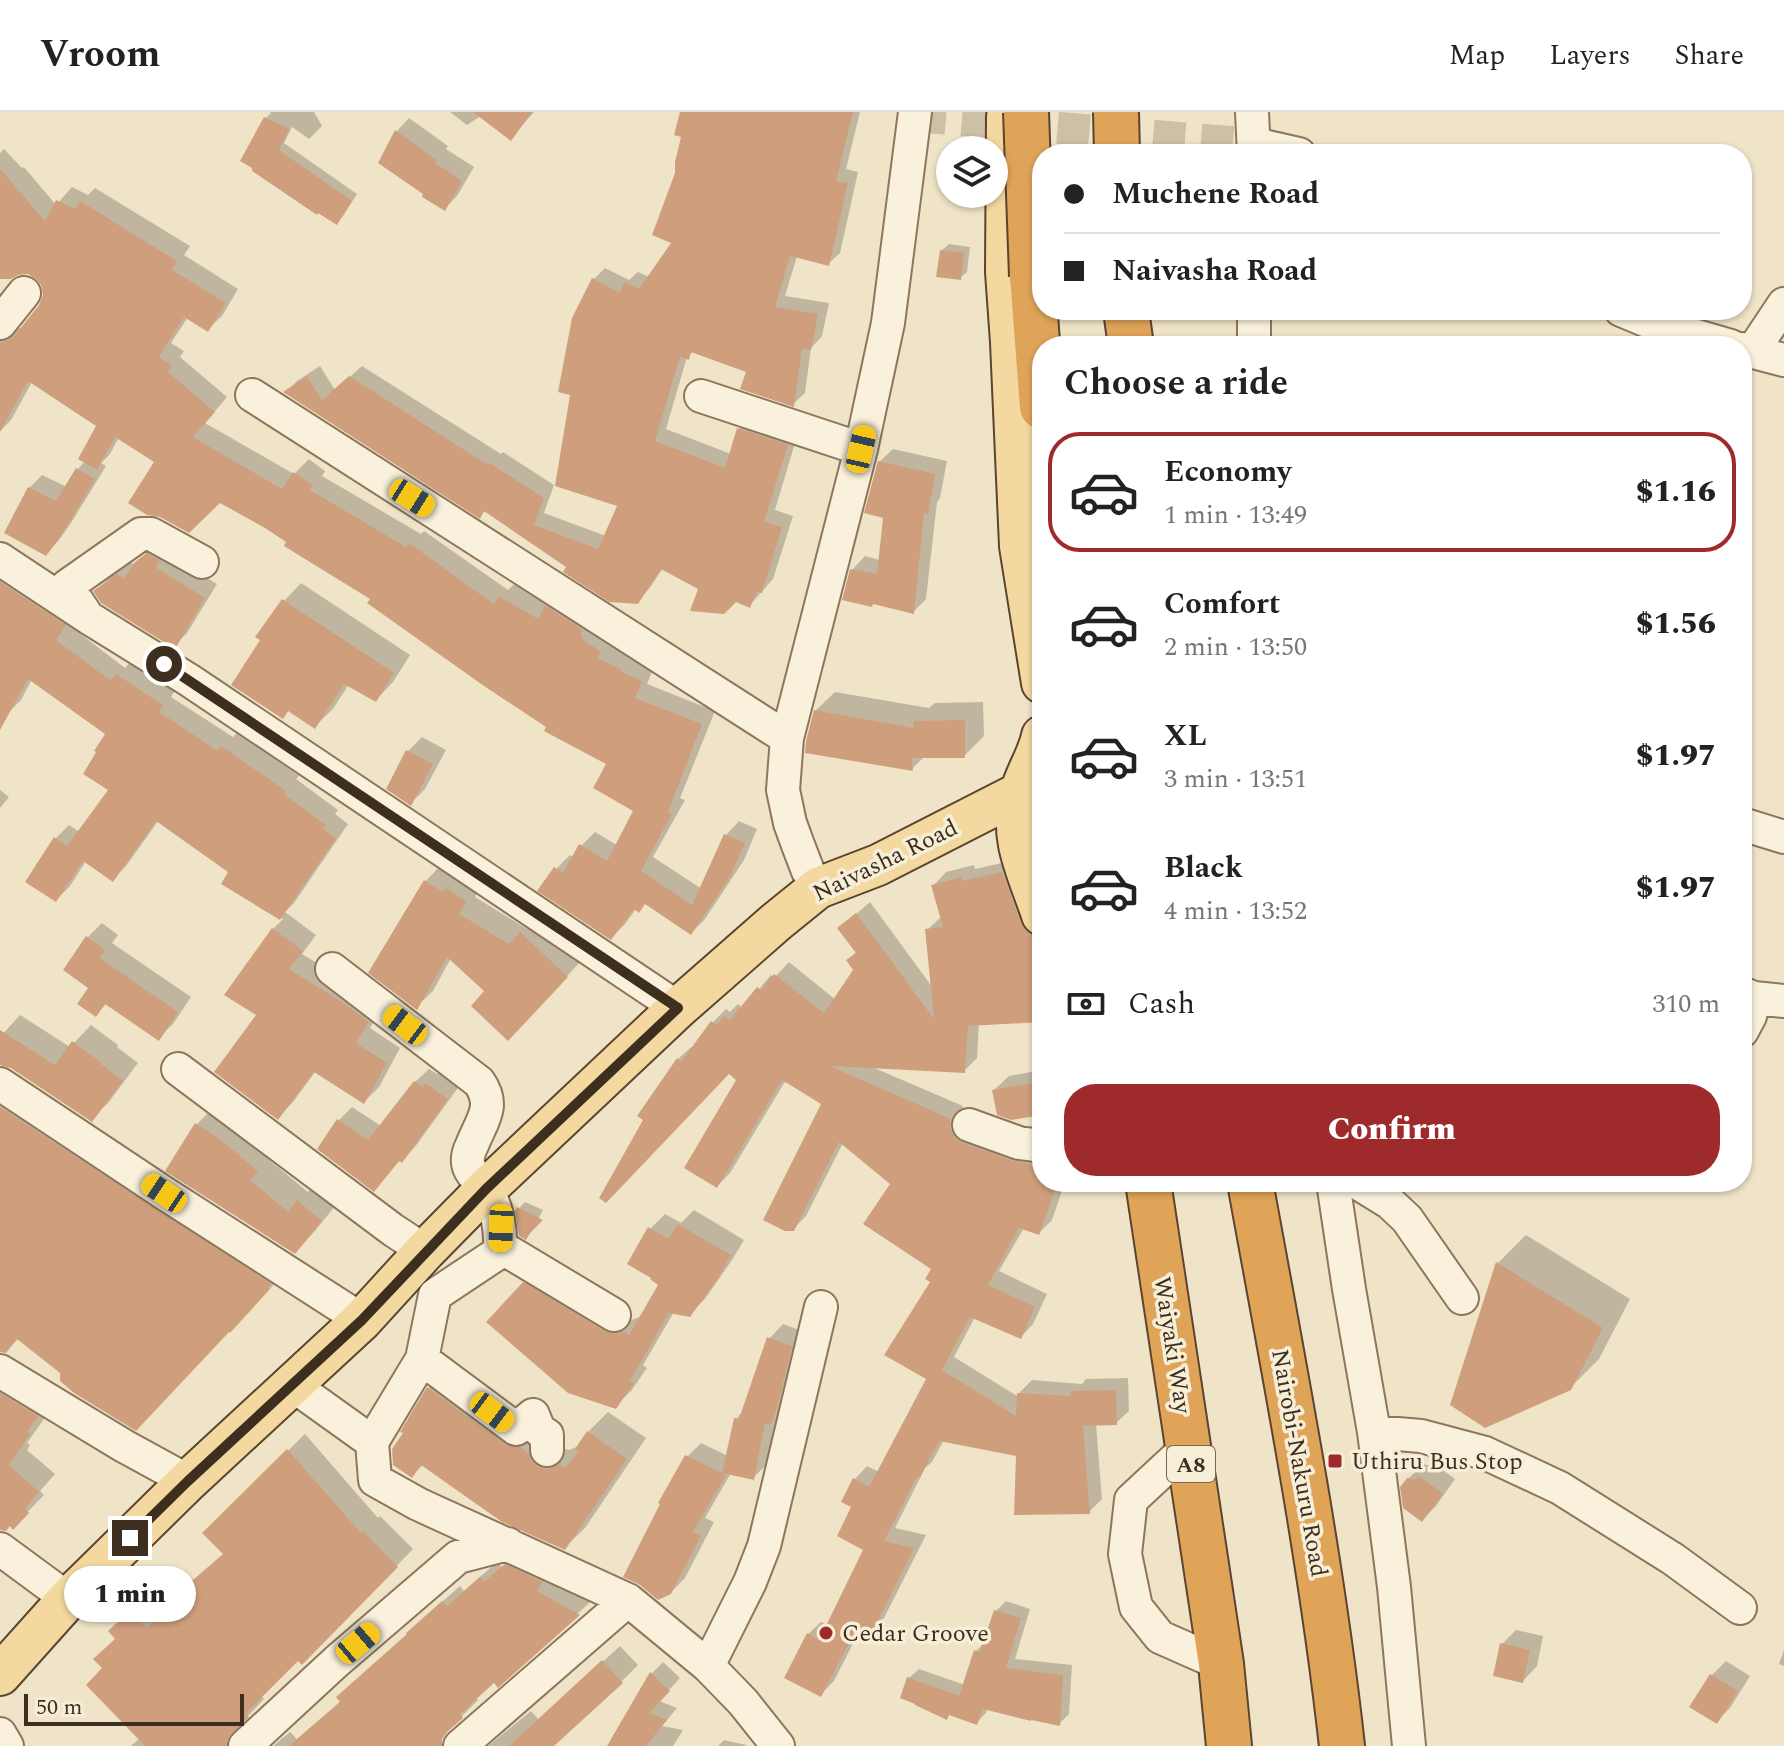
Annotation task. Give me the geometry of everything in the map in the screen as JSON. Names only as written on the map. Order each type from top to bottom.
[{"type":"highway","points":[[1026,112],[1032,276]]},
{"type":"highway","points":[[1116,112],[1117,144]]},
{"type":"highway","name":"Waiyaki Way","points":[[1150,1192],[1221,1664],[1229,1746]]},
{"type":"highway","name":"Nairobi-Nakuru Road","points":[[1252,1192],[1305,1484],[1342,1746]]},
{"type":"main road","points":[[1007,112],[1006,272],[1020,546],[1032,621]]},
{"type":"main road","points":[[1032,763],[1021,792],[1017,815],[1022,862],[1032,888]]},
{"type":"main road","name":"Naivasha Road","points":[[0,1675],[68,1599],[188,1481],[362,1320],[486,1189],[678,1008],[776,922],[818,888],[878,865],[1021,792]]},
{"type":"street","points":[[1252,112],[1254,144]]},
{"type":"street","points":[[818,888],[808,871],[790,823],[783,790],[787,738],[861,449],[888,323],[912,113]]},
{"type":"street","points":[[0,323],[24,293]]},
{"type":"street","points":[[1752,338],[1784,304]]},
{"type":"street","points":[[1645,320],[1697,336]]},
{"type":"street","points":[[1752,352],[1784,360]]},
{"type":"street","points":[[252,395],[787,738]]},
{"type":"street","points":[[701,396],[861,449]]},
{"type":"street","points":[[89,618],[67,586],[141,534],[151,534],[202,562]]},
{"type":"street","points":[[0,559],[189,680],[678,1008]]},
{"type":"street","points":[[1752,827],[1784,837]]},
{"type":"street","points":[[332,969],[479,1082],[488,1094],[488,1106],[468,1153],[468,1163],[472,1173],[486,1189],[501,1228],[500,1249],[614,1315]]},
{"type":"street","points":[[178,1069],[425,1251]]},
{"type":"street","points":[[0,1084],[362,1320]]},
{"type":"street","points":[[969,1125],[1032,1145]]},
{"type":"street","points":[[1334,1192],[1374,1432],[1394,1587],[1409,1746]]},
{"type":"street","points":[[1372,1192],[1407,1219],[1462,1298]]},
{"type":"street","points":[[504,1249],[435,1295],[422,1359],[372,1442],[375,1480],[418,1504],[628,1600],[708,1666],[743,1702],[778,1746]]},
{"type":"street","points":[[708,1666],[750,1582],[764,1546],[821,1307]]},
{"type":"street","points":[[422,1359],[516,1429],[533,1415],[539,1430],[547,1435],[547,1450]]},
{"type":"street","points":[[0,1371],[188,1481]]},
{"type":"street","points":[[291,1384],[372,1442]]},
{"type":"street","points":[[1374,1432],[1421,1436],[1485,1453],[1560,1488],[1673,1559],[1740,1608]]},
{"type":"street","points":[[1188,1447],[1131,1500],[1125,1554],[1136,1607],[1160,1637],[1221,1664]]},
{"type":"street","points":[[245,1746],[337,1661],[458,1557],[508,1544]]},
{"type":"street","points":[[0,1549],[68,1599]]},
{"type":"street","points":[[460,1746],[628,1600]]},
{"type":"street","points":[[0,1734],[7,1746]]},
{"type":"building","points":[[473,112],[532,112],[511,141]]},
{"type":"building","points":[[680,112],[853,112],[836,181],[848,183],[829,266],[790,256],[775,307],[818,314],[811,350],[802,348],[794,407],[740,389],[746,372],[691,352],[689,360],[680,357],[655,441],[725,468],[737,428],[788,445],[764,522],[782,527],[762,593],[757,591],[750,608],[736,602],[724,614],[690,611],[698,589],[661,569],[638,604],[609,602],[563,572],[566,567],[484,511],[480,519],[283,392],[307,376],[322,400],[349,376],[544,498],[534,525],[598,549],[617,506],[555,486],[570,395],[558,392],[572,318],[592,278],[620,293],[624,282],[639,289],[671,243],[652,235],[675,173],[681,137],[674,135]]},
{"type":"building","points":[[264,117],[289,129],[279,150],[352,201],[337,225],[317,215],[240,161]]},
{"type":"building","points":[[395,130],[462,181],[445,211],[378,163]]},
{"type":"building","points":[[0,169],[45,221],[56,200],[75,209],[80,201],[177,261],[172,270],[226,303],[208,332],[184,317],[159,357],[172,366],[168,372],[215,412],[193,437],[282,489],[293,472],[313,485],[310,490],[406,547],[409,543],[494,604],[499,596],[538,619],[545,605],[583,630],[580,634],[582,639],[601,652],[597,658],[642,681],[635,698],[702,724],[668,812],[672,814],[641,871],[692,905],[724,834],[745,843],[730,876],[691,935],[645,904],[639,913],[634,909],[611,940],[537,891],[554,867],[563,873],[579,844],[607,861],[633,811],[593,788],[606,764],[544,731],[546,727],[367,603],[370,599],[284,546],[286,542],[265,528],[220,503],[189,533],[128,503],[154,462],[115,437],[97,470],[78,459],[96,426],[28,381],[0,432],[0,342],[15,335],[39,305],[43,295],[41,285],[28,274],[0,279]]},
{"type":"building","points":[[940,250],[964,253],[961,280],[936,277]]},
{"type":"building","points":[[878,461],[935,474],[928,514],[924,513],[914,614],[842,600],[850,569],[877,574],[883,518],[864,513]]},
{"type":"building","points":[[76,468],[95,479],[46,556],[4,533],[28,487],[56,501]]},
{"type":"building","points":[[147,553],[160,561],[155,567],[205,598],[175,649],[101,603],[93,591],[117,574],[124,579],[135,562]]},
{"type":"building","points":[[0,582],[66,625],[56,640],[111,681],[116,674],[163,705],[159,712],[218,751],[221,746],[286,791],[284,794],[326,825],[323,829],[336,838],[280,920],[221,884],[228,872],[156,821],[113,882],[83,861],[56,902],[25,882],[54,837],[67,846],[108,790],[83,774],[105,734],[28,679],[0,730]]},
{"type":"building","points":[[282,599],[394,673],[376,702],[344,684],[315,729],[288,711],[283,719],[231,685],[260,640],[255,637]]},
{"type":"building","points":[[814,710],[914,728],[914,721],[965,720],[965,758],[911,758],[913,771],[805,753]]},
{"type":"building","points":[[406,750],[433,764],[411,806],[386,789]]},
{"type":"building","points":[[1002,872],[1021,923],[1032,935],[1032,1023],[968,1026],[965,1073],[830,1066],[951,1119],[950,1128],[954,1137],[963,1143],[1032,1166],[1032,1192],[1054,1192],[1039,1235],[1019,1228],[988,1285],[1035,1307],[1021,1339],[970,1317],[942,1370],[1016,1416],[1017,1393],[1071,1396],[1071,1391],[1116,1390],[1117,1425],[1083,1426],[1090,1514],[1014,1515],[1016,1456],[939,1441],[920,1477],[917,1476],[884,1541],[914,1548],[871,1635],[857,1628],[821,1697],[784,1678],[807,1633],[819,1640],[863,1550],[837,1536],[851,1507],[841,1502],[853,1478],[869,1487],[926,1379],[884,1355],[930,1282],[925,1279],[931,1269],[863,1224],[890,1184],[839,1142],[794,1231],[785,1231],[763,1220],[821,1104],[782,1080],[717,1188],[684,1168],[736,1080],[729,1074],[606,1203],[599,1198],[643,1120],[637,1116],[677,1058],[681,1062],[711,1021],[717,1025],[724,1016],[730,1020],[757,987],[761,990],[774,974],[824,1013],[853,970],[846,960],[856,953],[837,928],[856,913],[934,1019],[925,929],[943,927],[931,885],[961,877],[962,881]]},
{"type":"building","points":[[424,880],[443,892],[446,888],[467,902],[459,914],[509,944],[520,932],[568,977],[508,1041],[471,1006],[484,991],[447,957],[417,1010],[368,973]]},
{"type":"building","points":[[272,928],[303,951],[289,969],[369,1022],[356,1043],[387,1063],[364,1104],[314,1072],[278,1120],[214,1072],[256,1015],[224,995]]},
{"type":"building","points":[[86,936],[105,950],[100,958],[178,1012],[159,1041],[105,1004],[96,1017],[77,1004],[88,988],[63,970]]},
{"type":"building","points":[[0,1030],[55,1065],[72,1041],[123,1081],[92,1122],[11,1068],[0,1065]]},
{"type":"building","points":[[414,1081],[423,1087],[425,1083],[448,1099],[402,1163],[399,1161],[374,1192],[317,1149],[337,1119],[368,1140]]},
{"type":"building","points":[[1032,1083],[1032,1117],[1011,1120],[997,1115],[992,1090]]},
{"type":"building","points":[[0,1107],[271,1284],[270,1289],[230,1333],[136,1431],[74,1393],[60,1381],[60,1373],[17,1339],[6,1353],[0,1352]]},
{"type":"building","points":[[195,1123],[258,1171],[250,1180],[288,1212],[297,1200],[322,1221],[295,1254],[165,1171]]},
{"type":"building","points":[[517,1207],[543,1220],[526,1240],[519,1236]]},
{"type":"building","points":[[678,1224],[731,1255],[690,1317],[669,1313],[630,1381],[634,1383],[616,1409],[568,1393],[486,1322],[523,1282],[604,1331],[614,1334],[624,1331],[629,1335],[658,1285],[627,1264],[648,1227],[668,1239]]},
{"type":"building","points":[[1496,1262],[1603,1328],[1571,1390],[1485,1428],[1450,1405]]},
{"type":"building","points":[[767,1337],[792,1346],[771,1425],[765,1423],[754,1480],[722,1473],[734,1418],[739,1419]]},
{"type":"building","points":[[427,1387],[505,1444],[520,1447],[538,1467],[548,1469],[559,1464],[565,1468],[578,1452],[575,1449],[587,1431],[627,1459],[565,1550],[502,1522],[421,1465],[412,1478],[393,1465],[392,1449]]},
{"type":"building","points":[[0,1393],[38,1416],[9,1465],[39,1492],[25,1509],[29,1513],[13,1530],[10,1526],[6,1531],[0,1530]]},
{"type":"building","points":[[287,1449],[361,1533],[363,1531],[398,1567],[302,1665],[298,1661],[246,1713],[249,1717],[232,1733],[227,1746],[145,1746],[86,1685],[102,1668],[93,1659],[115,1639],[108,1631],[130,1611],[147,1628],[188,1588],[186,1586],[223,1554],[202,1533]]},
{"type":"building","points":[[685,1455],[726,1475],[693,1532],[701,1536],[671,1594],[658,1600],[640,1585],[623,1577]]},
{"type":"building","points":[[1419,1476],[1443,1494],[1422,1522],[1403,1508],[1400,1487],[1407,1478],[1414,1480]]},
{"type":"building","points":[[505,1564],[543,1582],[537,1591],[580,1615],[498,1688],[494,1683],[460,1714],[463,1718],[447,1732],[442,1746],[289,1746],[340,1702],[336,1697],[442,1601],[447,1606],[480,1577],[484,1582]]},
{"type":"building","points":[[994,1610],[1021,1618],[1006,1668],[1063,1675],[1060,1726],[983,1709],[977,1725],[949,1715],[947,1720],[900,1698],[907,1677],[959,1696],[974,1650],[980,1652]]},
{"type":"building","points":[[1500,1643],[1530,1650],[1523,1683],[1493,1676]]},
{"type":"building","points":[[602,1660],[623,1683],[554,1746],[509,1746]]},
{"type":"building","points":[[650,1672],[670,1691],[649,1713],[667,1720],[646,1746],[607,1746]]},
{"type":"building","points":[[1710,1674],[1738,1691],[1717,1724],[1689,1707]]},
{"type":"tunnel","points":[[914,116],[1254,144]]},
{"type":"place","name":"Uthiru Bus Stop","points":[[1335,1461]]},
{"type":"place","name":"Cedar Groove","points":[[826,1633]]},
{"type":"route","points":[[130,1538],[362,1320],[486,1189],[678,1008],[164,664]]}]
